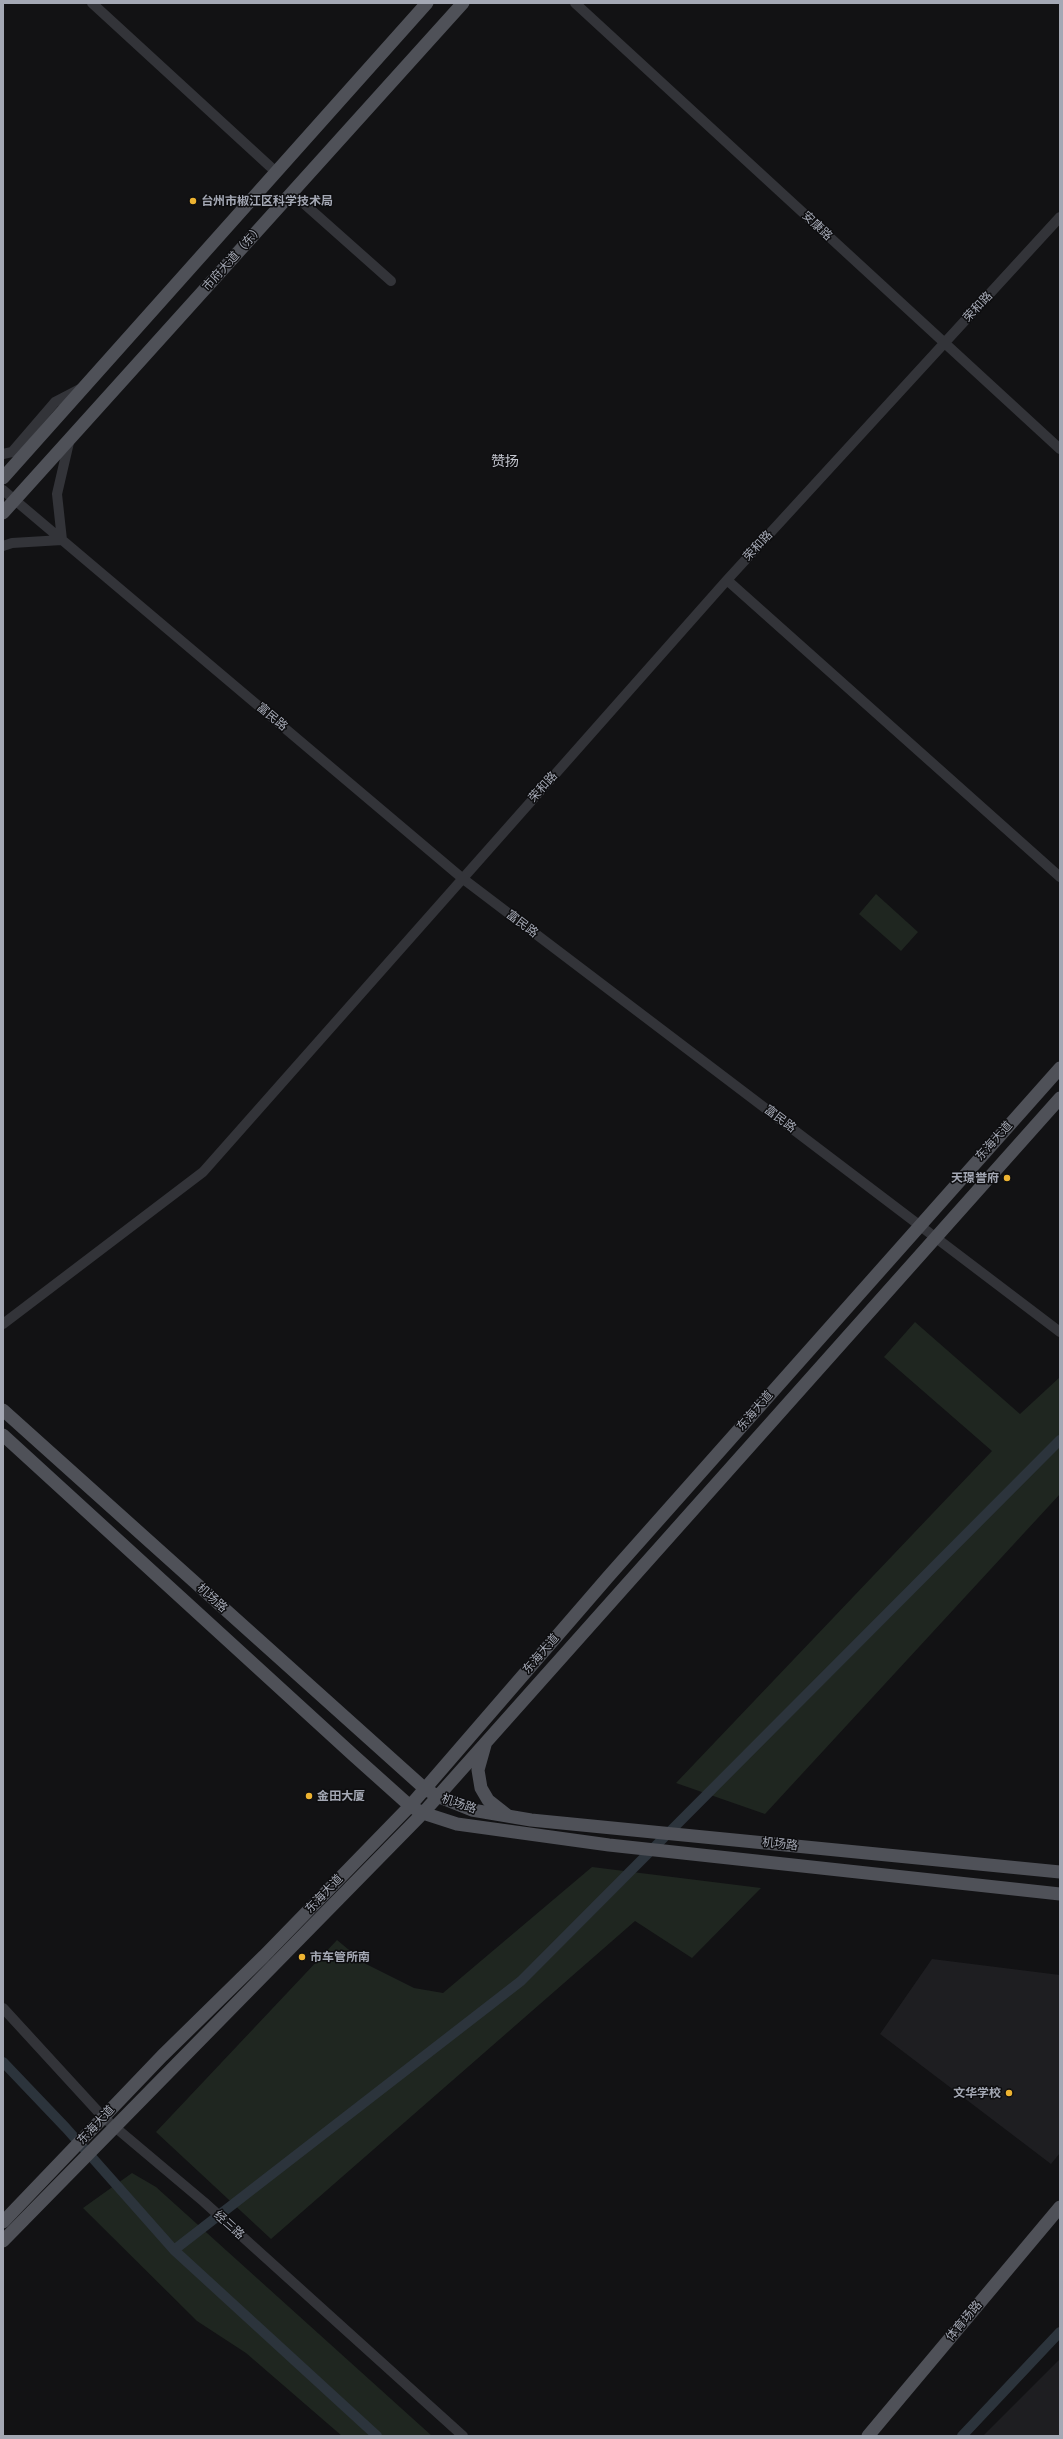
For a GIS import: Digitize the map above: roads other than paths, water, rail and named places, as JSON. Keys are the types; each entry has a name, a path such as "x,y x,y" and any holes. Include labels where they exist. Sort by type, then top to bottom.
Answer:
{"main road":[{"name":"市府大道（东）","path":"3,478 426,3"},
{"name":"市府大道（东）","path":"3,513 463,3"},
{"name":"东海大道","path":"3,2222 98,2122 264,1956 410,1806 424,1788 919,1225 1060,1068"},
{"name":"东海大道","path":"3,2241 423,1813 935,1236 1060,1098"},
{"name":"机场路","path":"3,1410 424,1788 437,1796 472,1810 510,1817 1060,1872"},
{"name":"机场路","path":"3,1435 410,1806 423,1813 457,1824 609,1845 1060,1894"},
{"path":"488,1739 478,1770 481,1788 488,1800 510,1817"},
{"name":"体育场路","path":"868,2436 1060,2207"}],"street":[{"path":"92,3 276,172"},
{"name":"安康路","path":"575,3 1060,449"},
{"path":"292,193 391,281"},
{"name":"荣和路","path":"3,1324 204,1172 462,878 727,580 1060,217"},
{"path":"3,454 12,452 55,402 85,386"},
{"path":"3,546 12,543 62,540 57,494 70,438"},
{"name":"富民路","path":"3,490 462,878 1060,1332"},
{"path":"727,580 1060,877"},
{"name":"经三路","path":"3,2008 98,2122 204,2202 463,2436"}],"waterway":[{"path":"174,2250 521,1981 1060,1440"},
{"path":"3,2062 66,2128 174,2250 377,2436"},
{"path":"962,2436 1060,2332"}],"place":[{"name":"台州市椒江区科学技术局","path":"193,201"},
{"name":"天璟誉府","path":"1007,1178"},
{"name":"金田大厦","path":"309,1796"},
{"name":"市车管所南","path":"302,1957"},
{"name":"文华学校","path":"1009,2093"}],"district":[{"name":"赞扬","path":"505,462"}]}
